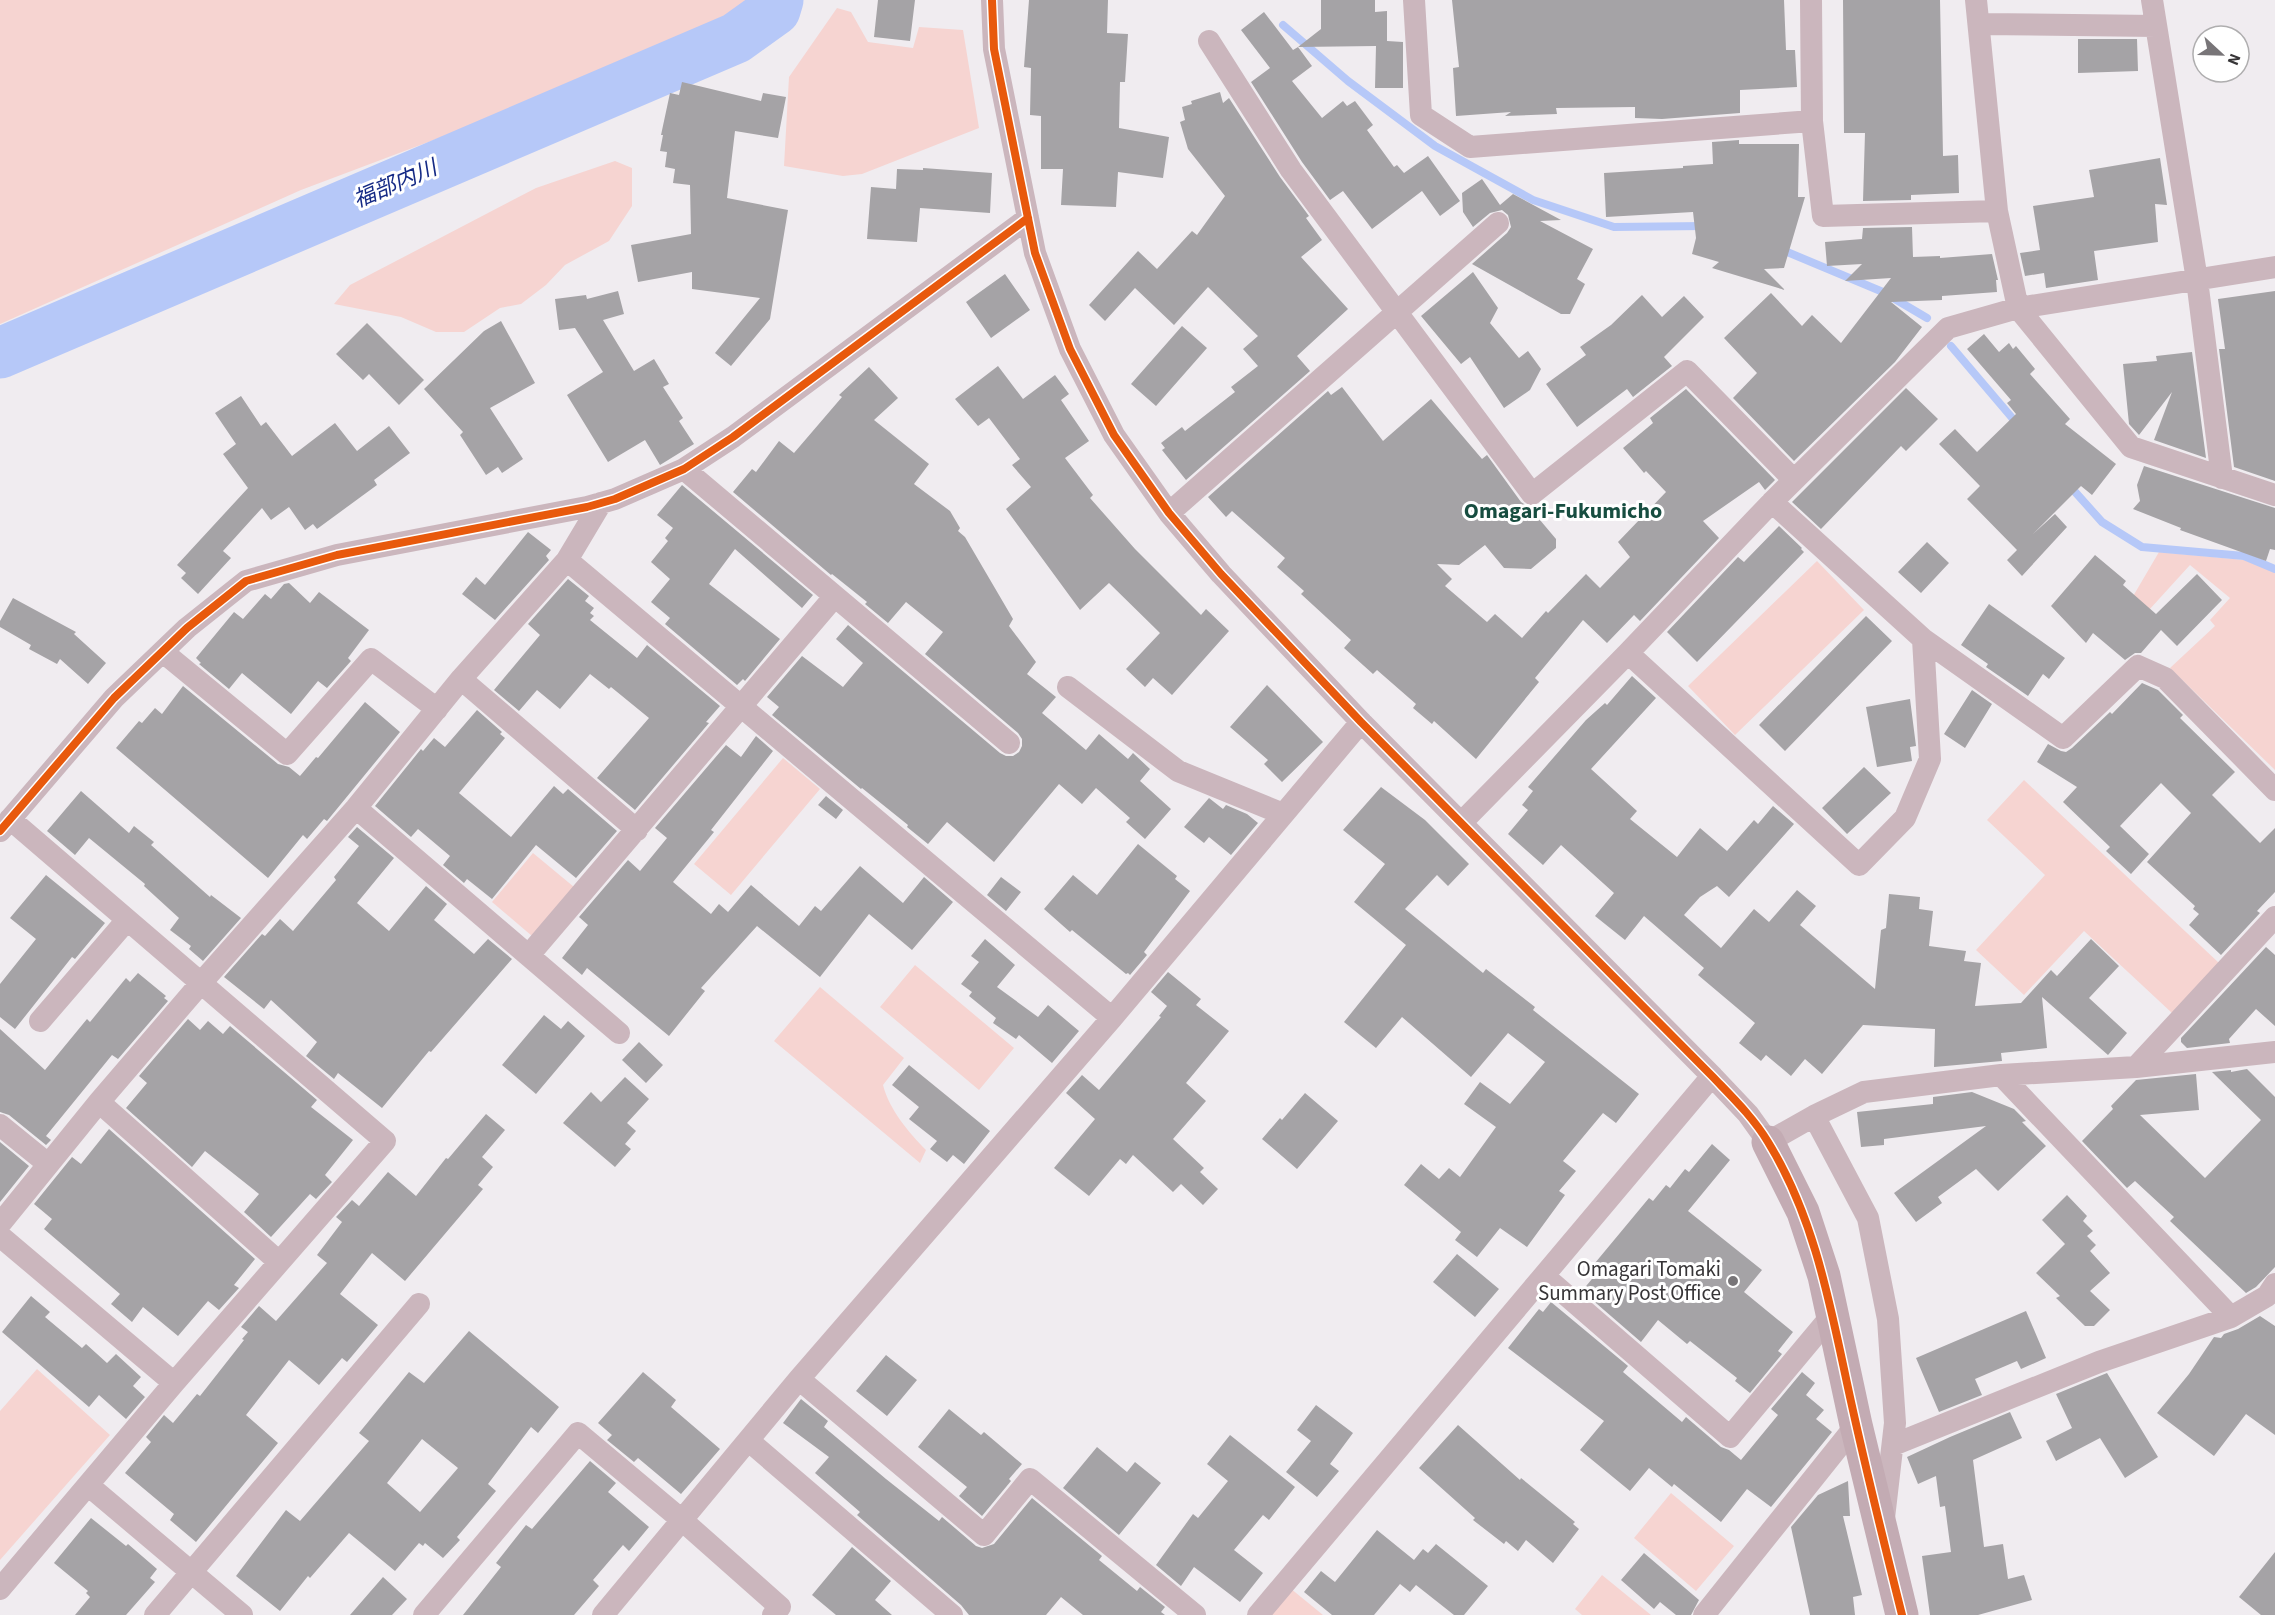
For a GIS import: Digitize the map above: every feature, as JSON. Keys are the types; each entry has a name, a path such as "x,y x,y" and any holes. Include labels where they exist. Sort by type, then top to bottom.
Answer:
{"street":[{"path":"992,0 994,49 1035,254 1070,349 1114,435 1169,513 1221,574 1361,722 1712,1076 1748,1114 1768,1142 1803,1212 1824,1276 1856,1425 1902,1615"},
{"path":"1414,0 1420,115 1470,147 1812,121"},
{"path":"1811,0 1812,121 1823,216 1997,212"},
{"path":"1976,0 1997,212 2018,309 2131,447 2275,495"},
{"path":"2152,0 2197,280 2222,478"},
{"path":"1979,24 2156,26"},
{"path":"1209,41 1291,170 1532,494 1687,371 1794,480"},
{"path":"0,1589 174,1383 385,1142 127,920 5,825 114,698 187,628 246,581 337,555 554,514 615,499 684,469 733,437 1028,218"},
{"path":"1169,513 1498,223"},
{"path":"1462,822 1772,502 1948,328 2018,309 2275,267"},
{"path":"684,469 1009,743"},
{"path":"0,1224 99,1102 356,808 461,679 567,560 601,502"},
{"path":"1772,502 1923,639 2063,738 2138,666 2165,678 2275,790"},
{"path":"567,560 1112,1018"},
{"path":"529,955 835,596"},
{"path":"1628,653 1859,865 1905,818 1930,759 1923,639"},
{"path":"163,652 287,754 370,659 436,709"},
{"path":"461,679 637,830"},
{"path":"1068,687 1178,771 1283,814"},
{"path":"603,1615 799,1379 1112,1018 1361,722"},
{"path":"356,808 619,1033"},
{"path":"2136,1067 2275,917"},
{"path":"40,1022 127,920"},
{"path":"1768,1142 1814,1116 1864,1092 2001,1076 2136,1067 2275,1052"},
{"path":"1258,1615 1712,1076"},
{"path":"2001,1076 2231,1317"},
{"path":"99,1102 279,1262"},
{"path":"1814,1116 1868,1218 1888,1319 1895,1423 1882,1534"},
{"path":"0,1125 48,1164"},
{"path":"0,1236 174,1383"},
{"path":"1544,1276 1730,1437 1832,1315"},
{"path":"1893,1446 2099,1362 2231,1317 2267,1296 2275,1284"},
{"path":"154,1615 419,1304"},
{"path":"799,1379 984,1535 1030,1479 1194,1615"},
{"path":"1704,1615 1856,1425"},
{"path":"424,1615 578,1433 683,1521 781,1612"},
{"path":"749,1441 952,1615"},
{"path":"88,1485 242,1615"}],"shaded area":[{"path":"0,0 753,0 733,27 301,190 0,324"},
{"path":"837,8 851,12 868,42 913,48 919,27 963,30 979,128 862,174 843,176 784,166 789,77"},
{"path":"615,161 632,168 632,206 609,241 565,265 546,285 521,304 500,308 464,332 436,332 401,317 334,304 350,285 536,188"},
{"path":"2159,552 2244,560 2275,572 2275,770 2170,668 2215,626 2210,620 2230,598 2190,565 2149,610 2132,598"},
{"path":"1817,561 1864,610 1735,735 1688,686"},
{"path":"783,758 820,789 731,895 694,864"},
{"path":"2024,780 2219,963 2172,1013 2084,931 2024,995 1976,950 2045,875 1987,820"},
{"path":"533,853 574,887 532,936 492,902"},
{"path":"915,965 1014,1048 979,1090 880,1007"},
{"path":"820,987 904,1058 883,1085 900,1120 926,1150 920,1163 774,1041"},
{"path":"37,1369 110,1435 0,1560 0,1411"},
{"path":"1671,1493 1734,1546 1696,1591 1634,1538"},
{"path":"1602,1575 1651,1615 1582,1615 1575,1609"},
{"path":"1290,1588 1323,1615 1268,1615"}],"building":[{"path":"878,0 915,0 910,41 874,37"},
{"path":"1029,0 1108,0 1107,33 1128,34 1125,82 1120,82 1119,128 1169,137 1163,178 1118,172 1116,207 1061,205 1063,169 1041,169 1041,116 1030,115 1031,68 1024,67"},
{"path":"1321,0 1375,0 1375,12 1387,11 1387,41 1403,42 1403,88 1375,88 1376,46 1298,47 1321,29"},
{"path":"1452,0 1784,0 1786,50 1795,50 1797,87 1740,90 1740,113 1662,119 1635,118 1635,107 1556,108 1557,114 1505,116 1511,112 1456,116 1453,68 1459,67"},
{"path":"1843,0 1940,0 1943,156 1958,155 1959,193 1911,195 1911,200 1863,201 1865,133 1844,133"},
{"path":"1264,12 1293,50 1298,47 1312,66 1292,81 1322,118 1343,101 1347,106 1355,101 1373,125 1367,130 1394,167 1397,165 1404,173 1428,156 1460,201 1440,216 1422,191 1372,229 1343,191 1330,200 1302,162 1251,82 1270,68 1241,30"},
{"path":"2078,39 2137,39 2138,71 2078,73"},
{"path":"682,82 761,101 763,93 786,97 778,138 735,131 727,198 788,210 770,319 731,366 715,353 760,298 692,289 692,272 638,282 631,245 691,234 690,185 673,183 675,169 665,167 667,152 660,151 670,93 679,95"},
{"path":"1220,92 1223,103 1229,98 1280,177 1309,216 1306,218 1322,240 1301,257 1348,309 1297,356 1310,371 1186,480 1162,450 1165,448 1161,443 1182,427 1185,431 1235,392 1231,387 1258,366 1243,349 1258,336 1208,287 1174,325 1135,288 1105,321 1089,305 1138,251 1157,269 1192,231 1197,235 1225,196 1188,149 1180,122 1185,120 1182,107 1192,104 1191,101"},
{"path":"1739,140 1739,144 1799,144 1798,197 1805,197 1784,268 1764,269 1785,290 1712,268 1719,262 1692,254 1696,238 1693,212 1606,217 1604,173 1713,164 1712,142"},
{"path":"2160,158 2167,205 2155,204 2158,242 2094,251 2098,280 2046,288 2044,273 2025,276 2020,253 2040,250 2033,206 2094,197 2089,170"},
{"path":"923,168 992,173 990,213 920,208 917,242 867,239 871,187 896,189 897,169 923,170"},
{"path":"1482,179 1500,205 1513,194 1561,220 1540,221 1593,249 1577,279 1585,284 1570,314 1561,314 1472,264 1511,227 1508,215 1502,210 1490,213 1473,227 1463,212 1462,193"},
{"path":"1912,227 1913,257 1940,256 1940,258 1992,254 1998,280 1996,280 1997,292 1942,296 1942,300 1891,302 1922,327 1895,362 1794,461 1733,398 1757,373 1724,338 1771,293 1802,326 1812,315 1841,343 1891,278 1845,281 1862,264 1827,266 1825,242 1862,239 1863,228"},
{"path":"1473,272 1498,308 1490,323 1519,358 1528,351 1541,369 1530,390 1504,408 1470,357 1461,364 1421,316"},
{"path":"1005,274 1030,310 991,338 966,302"},
{"path":"618,291 624,314 603,320 634,371 654,359 669,384 663,387 683,418 679,421 694,444 660,465 645,440 608,462 567,395 603,372 575,328 559,330 555,299 586,295 587,299"},
{"path":"2275,291 2275,481 2234,467 2219,349 2225,349 2218,299"},
{"path":"1642,295 1662,317 1684,296 1704,317 1664,357 1672,366 1633,397 1627,389 1577,427 1546,384 1586,355 1580,347 1611,325"},
{"path":"501,321 535,383 490,408 523,459 502,473 498,467 486,475 460,435 463,432 424,389 484,331"},
{"path":"367,323 424,380 399,405 369,374 363,380 336,354"},
{"path":"1182,326 1207,348 1156,406 1131,384"},
{"path":"1984,334 1999,352 2009,343 2013,349 2016,346 2035,369 2030,374 2070,419 2065,424 2116,464 2092,495 2081,486 2033,534 2055,514 2067,527 2022,576 2007,560 2017,550 1967,499 1980,486 1939,444 1955,429 1977,452 2016,414 2007,403 2011,400 1967,349"},
{"path":"2192,352 2206,458 2154,440 2172,392 2139,435 2129,424 2123,364 2157,361 2156,356"},
{"path":"998,366 1023,399 1055,375 1069,394 1061,400 1089,441 1065,458 1093,495 1090,498 1135,549 1201,615 1206,609 1229,631 1172,695 1153,678 1145,687 1126,669 1160,633 1109,583 1080,610 1006,509 1031,487 1012,465 1020,459 989,418 978,426 955,399"},
{"path":"869,367 898,398 874,420 929,464 914,484 950,511 960,528 958,531 965,537 1013,619 1009,626 1036,662 1027,674 1056,697 1042,713 1086,750 1099,734 1128,759 1133,753 1150,769 1140,781 1171,809 1145,839 1126,822 1130,818 1096,788 1082,804 1059,784 994,862 947,822 928,844 907,827 908,825 772,715 779,707 767,697 802,656 843,687 863,663 836,639 848,625 1000,753 1013,756 1022,746 1022,739 1018,733 925,654 943,632 906,602 888,623 865,604 867,602 831,575 733,492 752,469 756,472 779,441 794,453 842,397 839,395"},
{"path":"1342,387 1383,441 1431,399 1482,459 1487,455 1521,502 1529,507 1556,539 1556,548 1531,569 1504,568 1485,545 1459,565 1437,564 1452,579 1445,586 1487,622 1495,614 1522,638 1546,611 1548,613 1586,574 1600,588 1630,557 1618,542 1666,492 1646,471 1644,473 1623,448 1653,423 1650,418 1686,389 1775,480 1765,490 1759,482 1703,521 1719,538 1640,621 1634,615 1607,643 1583,620 1535,678 1539,682 1476,759 1434,721 1432,724 1413,708 1416,704 1377,670 1373,674 1344,648 1351,640 1301,594 1304,591 1277,567 1285,558 1232,511 1226,517 1208,497 1328,391 1331,395"},
{"path":"1906,388 1938,419 1906,451 1901,446 1821,529 1792,502"},
{"path":"241,396 261,426 266,422 292,456 335,423 357,451 389,426 410,453 374,480 377,485 317,529 313,524 305,530 289,507 271,520 262,508 223,551 231,558 198,594 181,578 186,573 177,565 248,488 223,454 236,444 215,413"},
{"path":"2144,466 2275,508 2275,550 2270,549 2266,561 2180,530 2181,528 2133,509 2140,501 2137,485"},
{"path":"682,485 813,595 802,608 735,549 709,584 780,639 745,681 743,679 737,685 665,624 670,618 651,602 670,579 651,562 668,541 665,538 673,528 657,515"},
{"path":"1779,526 1804,552 1697,662 1667,632 1738,557 1744,562"},
{"path":"528,532 551,550 546,556 549,560 495,620 462,594 476,577 485,585"},
{"path":"1927,542 1949,563 1921,593 1898,572"},
{"path":"2095,555 2126,581 2123,585 2156,614 2197,574 2222,600 2177,646 2161,630 2141,653 2135,653 2125,660 2093,633 2086,643 2051,606"},
{"path":"568,579 589,596 585,601 594,608 590,613 594,616 590,620 637,658 647,645 720,706 706,722 709,723 635,810 597,778 649,718 611,687 609,689 590,674 560,709 537,690 519,711 494,690 540,635 528,624"},
{"path":"289,583 310,603 319,592 369,630 348,658 351,661 327,688 318,681 291,714 242,673 229,689 199,664 201,663 196,658 234,612 243,619 265,594 271,599 284,584"},
{"path":"13,598 76,632 74,634 106,663 88,684 60,659 57,664 29,649 31,645 0,627 0,621"},
{"path":"1989,604 2065,658 2049,679 2043,674 2028,696 1986,667 1988,664 1961,645"},
{"path":"1866,616 1892,641 1785,751 1759,725"},
{"path":"1632,676 1656,698 1591,769 1637,811 1630,819 1677,857 1700,828 1727,851 1754,820 1758,824 1773,806 1794,824 1729,897 1717,886 1700,897 1684,915 1721,948 1754,909 1769,922 1797,890 1816,906 1800,925 1875,989 1881,930 1886,928 1889,894 1920,897 1919,909 1933,911 1929,946 1966,951 1964,961 1981,963 1975,1006 2021,1003 2051,970 2057,976 2091,939 2119,966 2089,998 2127,1033 2108,1055 2042,997 2047,1048 2001,1053 2002,1061 1934,1067 1935,1029 1863,1025 1822,1074 1805,1059 1791,1076 1766,1055 1761,1061 1739,1043 1755,1023 1698,975 1704,968 1644,916 1625,940 1595,916 1614,893 1561,845 1543,865 1508,834 1528,810 1522,805 1533,791 1528,787 1586,720 1605,703 1607,705"},
{"path":"2142,683 2158,690 2183,715 2180,718 2235,772 2212,795 2260,843 2275,828 2275,892 2257,911 2260,913 2221,955 2189,925 2199,914 2193,909 2195,906 2147,862 2191,813 2161,783 2120,826 2149,854 2131,874 2106,851 2110,847 2063,802 2077,787 2037,762 2048,744 2066,752 2072,748 2110,712 2112,714"},
{"path":"1267,685 1323,742 1282,782 1264,764 1268,760 1230,727"},
{"path":"183,686 278,764 289,767 300,776 365,702 400,732 327,821 324,819 307,839 303,835 268,878 116,748 139,721 142,723 155,708 162,714"},
{"path":"1972,690 1992,704 1965,748 1944,734"},
{"path":"1910,699 1916,746 1910,747 1912,761 1877,767 1866,707"},
{"path":"477,710 502,732 500,734 505,738 459,793 511,837 554,786 563,794 568,789 617,831 576,878 536,845 492,899 467,879 464,883 443,865 450,856 418,829 411,837 375,806 421,749 423,751 434,738 445,747"},
{"path":"756,736 773,751 711,830 714,832 673,882 711,914 719,904 728,912 751,885 799,926 815,906 821,911 860,866 903,903 924,877 953,902 912,950 869,914 820,977 757,926 701,988 705,991 669,1036 587,968 582,975 562,958 588,925 579,917 628,860 640,871 667,838 655,828 726,745 741,757"},
{"path":"1864,767 1891,793 1847,834 1822,808"},
{"path":"1381,787 1425,820 1469,864 1448,886 1437,875 1405,909 1483,973 1486,969 1535,1007 1533,1010 1639,1094 1616,1123 1603,1113 1563,1161 1576,1171 1559,1191 1565,1195 1527,1247 1500,1228 1477,1257 1455,1240 1461,1232 1404,1185 1421,1164 1439,1179 1449,1168 1460,1177 1496,1127 1464,1104 1480,1082 1510,1104 1545,1062 1508,1033 1471,1077 1402,1017 1376,1048 1344,1022 1406,945 1354,902 1385,864 1343,830"},
{"path":"81,791 129,833 134,826 154,842 151,845 210,897 211,895 241,918 203,961 189,949 191,946 170,930 179,918 144,886 145,884 89,838 75,855 47,831"},
{"path":"826,796 843,810 836,819 818,805"},
{"path":"1209,798 1223,809 1226,805 1247,814 1258,823 1231,855 1209,837 1204,843 1184,827"},
{"path":"357,827 394,858 357,903 389,931 426,886 447,904 434,920 474,954 488,939 512,959 431,1052 429,1051 382,1108 338,1073 334,1079 306,1056 317,1042 271,1000 264,1009 224,977 262,934 265,936 280,919 293,931 336,880 334,877 359,846 348,837"},
{"path":"1138,844 1177,876 1175,879 1190,891 1144,952 1147,955 1130,975 1072,930 1070,932 1044,909 1073,875 1097,895"},
{"path":"46,875 105,923 75,959 72,957 15,1029 0,1017 0,984 36,939 10,918"},
{"path":"1001,877 1021,892 1006,911 987,895"},
{"path":"985,939 1015,965 997,987 1038,1017 1048,1005 1079,1031 1052,1063 1019,1035 1016,1039 993,1023 996,1018 969,996 972,992 961,984 979,962 971,956"},
{"path":"2266,947 2275,955 2275,1026 2256,1009 2229,1039 2230,1043 2187,1048 2181,1042 2181,1038"},
{"path":"1168,972 1201,999 1196,1005 1229,1031 1186,1083 1206,1101 1173,1139 1204,1168 1200,1172 1218,1189 1203,1205 1181,1184 1173,1192 1133,1155 1126,1164 1120,1159 1089,1196 1054,1168 1095,1119 1066,1093 1082,1075 1099,1090 1161,1017 1159,1016 1167,1006 1151,992"},
{"path":"138,973 166,996 164,998 168,1001 118,1059 112,1055 46,1136 51,1140 46,1145 9,1115 0,1112 0,1029 45,1070 87,1019 90,1022 126,978 130,982"},
{"path":"544,1015 561,1029 568,1021 585,1036 536,1094 502,1065"},
{"path":"188,1019 200,1030 208,1021 223,1034 230,1026 317,1100 311,1107 353,1140 325,1175 332,1182 316,1199 310,1194 271,1237 244,1212 259,1194 205,1151 192,1167 126,1108 147,1083 139,1076"},
{"path":"639,1042 663,1065 646,1083 622,1060"},
{"path":"909,1065 990,1131 964,1164 953,1155 947,1162 930,1149 937,1141 909,1119 919,1107 892,1085"},
{"path":"2247,1069 2275,1097 2275,1267 2256,1287 2246,1293 2170,1221 2174,1217 2135,1181 2127,1188 2082,1141 2113,1109 2111,1106 2136,1080 2196,1074 2199,1110 2140,1115 2205,1178 2261,1120 2212,1072"},
{"path":"625,1077 649,1099 627,1123 636,1131 625,1144 631,1149 615,1167 563,1123 591,1092 601,1102"},
{"path":"1972,1092 2014,1109 2026,1121 2022,1122 2046,1146 1998,1191 1976,1169 1938,1197 1942,1203 1916,1222 1894,1193 1986,1126 1884,1139 1884,1145 1861,1147 1857,1112 1933,1104 1933,1097"},
{"path":"1305,1093 1338,1121 1297,1169 1262,1139"},
{"path":"486,1114 505,1130 482,1157 493,1167 478,1185 483,1189 405,1281 372,1253 340,1294 378,1325 347,1362 342,1358 319,1385 289,1360 246,1415 278,1443 196,1542 170,1520 174,1514 125,1473 151,1442 146,1437 164,1415 173,1423 197,1394 200,1396 244,1340 242,1339 248,1332 241,1327 259,1306 276,1321 327,1263 317,1255 342,1222 336,1217 352,1200 359,1206 388,1172 416,1196 446,1158 448,1159"},
{"path":"109,1129 255,1259 234,1285 239,1288 219,1310 208,1301 178,1336 143,1307 132,1322 111,1304 120,1294 44,1229 52,1219 34,1204 72,1157 81,1164"},
{"path":"0,1142 29,1166 0,1202"},
{"path":"1712,1144 1730,1160 1688,1211 1762,1270 1744,1292 1793,1332 1778,1351 1782,1354 1750,1393 1735,1381 1737,1378 1690,1341 1687,1344 1658,1320 1641,1342 1582,1291 1601,1268 1595,1263 1649,1198 1653,1201 1666,1185 1670,1188 1685,1169 1689,1172"},
{"path":"2067,1195 2087,1216 2083,1221 2093,1231 2087,1236 2096,1245 2090,1251 2110,1273 2090,1291 2110,1310 2094,1326 2085,1326 2056,1298 2060,1296 2036,1273 2065,1244 2042,1220"},
{"path":"1457,1254 1499,1289 1475,1317 1433,1282"},
{"path":"31,1296 50,1312 45,1317 82,1348 86,1344 107,1363 116,1354 141,1377 133,1386 145,1397 126,1419 99,1395 89,1407 2,1332"},
{"path":"1551,1302 1628,1366 1623,1372 1682,1422 1686,1417 1721,1447 1729,1450 1741,1460 1778,1415 1771,1409 1802,1372 1815,1383 1806,1395 1824,1410 1816,1419 1832,1432 1771,1507 1747,1489 1721,1522 1674,1484 1672,1487 1649,1468 1630,1491 1580,1450 1604,1421 1508,1348 1539,1309 1543,1312"},
{"path":"2026,1311 2046,1358 2021,1369 2017,1361 1975,1379 1982,1395 1939,1412 1916,1358"},
{"path":"2260,1316 2275,1326 2275,1435 2246,1414 2214,1456 2157,1413 2189,1374 2214,1337 2221,1338 2224,1334"},
{"path":"469,1331 559,1407 538,1433 531,1427 488,1484 496,1491 457,1537 460,1540 443,1558 425,1543 423,1546 419,1543 395,1571 349,1533 310,1578 308,1576 280,1611 236,1576 286,1510 300,1521 369,1441 359,1433 409,1372 424,1383","holes":["422,1439 458,1468 420,1512 387,1483"]},
{"path":"886,1355 917,1380 887,1416 856,1391"},
{"path":"643,1372 676,1400 671,1407 720,1449 681,1494 638,1458 634,1462 607,1440 612,1435 598,1423"},
{"path":"2107,1373 2158,1457 2125,1478 2100,1438 2056,1461 2046,1441 2072,1428 2056,1394"},
{"path":"801,1399 828,1421 824,1427 939,1521 942,1517 976,1546 982,1548 994,1544 1032,1498 1102,1556 1099,1560 1137,1591 1140,1587 1165,1607 1161,1612 1165,1615 1083,1615 1061,1597 1046,1615 969,1615 961,1605 857,1515 860,1512 815,1473 829,1457 783,1423"},
{"path":"1316,1405 1353,1433 1330,1464 1339,1471 1317,1497 1286,1472 1311,1441 1297,1430"},
{"path":"949,1409 981,1435 984,1432 1022,1464 982,1516 959,1496 967,1487 918,1447"},
{"path":"2010,1412 2022,1438 1973,1460 1984,1547 2003,1544 2008,1579 2024,1575 2032,1600 1978,1615 1930,1615 1922,1556 1951,1552 1945,1506 1940,1507 1936,1476 1918,1484 1907,1457"},
{"path":"1458,1425 1520,1480 1521,1478 1575,1522 1573,1524 1579,1529 1553,1563 1526,1540 1518,1551 1506,1541 1504,1544 1473,1520 1475,1518 1419,1468"},
{"path":"1230,1435 1295,1487 1269,1520 1263,1515 1234,1550 1263,1573 1240,1602 1194,1567 1181,1586 1156,1565 1193,1514 1198,1518 1228,1481 1207,1464"},
{"path":"1097,1447 1127,1472 1135,1462 1161,1483 1119,1535 1063,1488"},
{"path":"590,1461 616,1483 608,1492 649,1527 629,1551 623,1545 593,1580 599,1586 574,1615 463,1615 501,1567 496,1563 526,1525 532,1529"},
{"path":"1848,1481 1850,1516 1843,1516 1862,1595 1853,1597 1855,1615 1810,1615 1791,1527 1818,1495"},
{"path":"91,1518 126,1546 128,1544 157,1569 150,1578 155,1582 126,1615 75,1615 90,1597 86,1593 88,1591 54,1563"},
{"path":"1377,1530 1414,1560 1423,1549 1428,1553 1436,1544 1488,1586 1464,1615 1454,1615 1416,1585 1410,1592 1400,1584 1374,1615 1332,1615 1304,1592 1321,1571 1335,1582"},
{"path":"852,1547 891,1581 875,1600 892,1615 836,1615 812,1595"},
{"path":"2275,1552 2275,1615 2261,1615 2239,1597"},
{"path":"1644,1553 1699,1600 1691,1615 1676,1615 1660,1602 1654,1609 1621,1580"},
{"path":"383,1577 407,1599 392,1615 350,1615"}],"waterway":[{"name":"福部内川","path":"0,353 736,38 775,10 778,0"},
{"path":"1283,25 1348,81 1435,146 1533,200 1614,227 1705,226"},
{"path":"1780,249 1883,292 1927,318"},
{"path":"1951,346 2019,426"},
{"path":"2068,484 2102,522 2142,547 2244,556 2275,569"}],"cycle path":[{"path":"992,0 994,49 1035,253 1070,349 1114,435 1169,513 1221,574 1361,722 1727,1092 1762,1133 1785,1172 1820,1266 1902,1615"},
{"path":"0,831 114,698 187,628 246,581 337,555 587,507 615,499 684,469 733,437 1028,218"}],"place":[{"name":"Omagari Tomaki Summary Post Office","path":"1733,1281"}],"district":[{"name":"Omagari-Fukumicho","path":"1563,511"}]}
